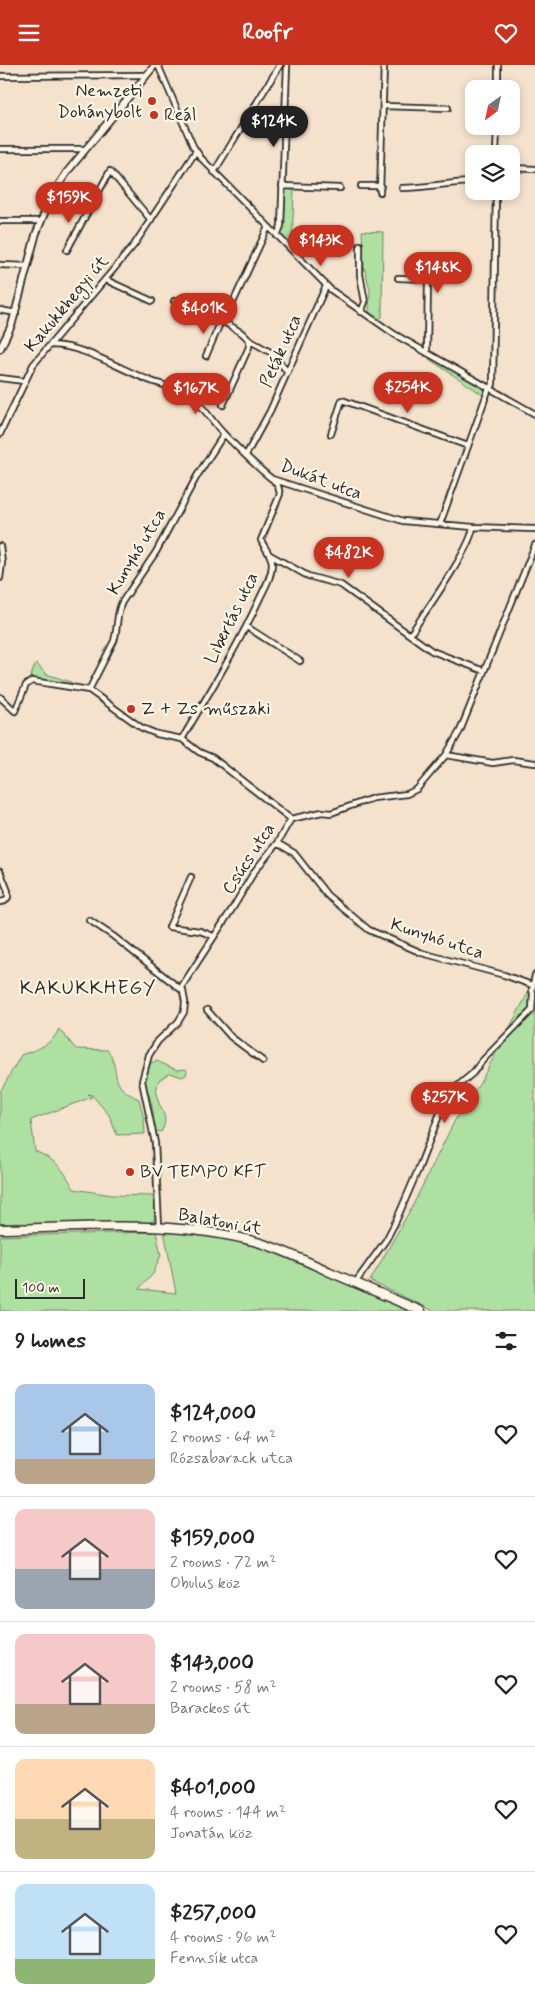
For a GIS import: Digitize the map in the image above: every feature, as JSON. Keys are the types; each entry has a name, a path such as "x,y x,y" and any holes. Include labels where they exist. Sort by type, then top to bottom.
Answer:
{"main road":[{"name":"Balatoni út","path":"0,1229 160,1227 193,1229 257,1242 292,1254 421,1311"}],"street":[{"path":"0,349 10,331 16,313 40,221 56,188 85,149 156,65 196,151 214,172 326,286 361,312 427,353 535,414"},
{"path":"214,172 280,65"},
{"path":"277,235 281,226 287,65"},
{"path":"361,186 380,189 384,65"},
{"path":"498,65 498,80"},
{"path":"0,76 146,75"},
{"path":"383,106 448,108"},
{"path":"0,149 85,149"},
{"name":"Kakukkhegyi út","path":"0,434 33,365 134,245 196,151"},
{"path":"520,168 535,169"},
{"path":"67,250 110,171 151,220"},
{"path":"402,188 424,188 452,182 465,182"},
{"path":"282,186 340,187"},
{"path":"440,525 490,389 493,375 496,200"},
{"path":"0,221 40,221"},
{"path":"206,356 268,227"},
{"path":"360,245 360,275 365,302 361,312"},
{"path":"0,265 28,265"},
{"path":"106,279 152,301"},
{"path":"398,279 428,279 427,353"},
{"name":"Peták utca","path":"246,455 270,411 286,371 326,286"},
{"path":"174,301 223,321 242,333 249,340 270,352 286,371"},
{"path":"0,310 16,313"},
{"path":"223,405 249,347 249,340"},
{"name":"Dukát utca","path":"51,345 63,345 154,382 176,387 194,399 257,468 272,479 390,518 440,525 535,529"},
{"path":"0,378 24,381"},
{"path":"331,434 342,400 468,446"},
{"name":"Kunyhó utca","path":"88,690 116,634 119,609 122,602 156,552 197,476 224,434"},
{"name":"Libertás utca","path":"182,739 247,627 270,576 272,563 270,555 264,548 261,540 280,494 278,486 272,479"},
{"path":"410,635 465,549 473,527"},
{"name":"Csúcs utca","path":"160,1227 155,1143 142,1081 149,1055 158,1041 178,1022 184,1012 185,1002 182,986 234,906 254,871 277,843 291,819 322,812 331,813 373,798 406,794 417,789 446,755 460,731 535,545"},
{"path":"0,546 2,563 0,578"},
{"path":"270,555 308,576 341,585 432,651 484,671"},
{"path":"247,627 300,661"},
{"path":"0,697 15,711 26,685 32,681 88,690 142,728 157,734 182,739 199,752 213,758 291,819"},
{"path":"446,755 493,763 513,760 535,763"},
{"name":"Kunyhó utca","path":"277,843 294,853 327,895 369,930 422,953 504,975 532,985"},
{"path":"0,871 8,891 8,897 5,901 0,901"},
{"path":"191,877 169,927 214,935"},
{"path":"88,920 113,936 183,991"},
{"path":"355,1283 386,1240 396,1221 447,1095 473,1073 482,1061 532,1010 532,985 535,975"},
{"path":"208,1010 231,1037 263,1061"}],"green space":[{"path":"284,189 294,190 292,248 282,236"},
{"path":"362,231 383,232 382,317 378,319 369,312 370,290 364,267"},
{"path":"429,359 485,390 483,395"},
{"path":"36,663 46,674 71,682 72,685 29,680"},
{"path":"535,980 535,1311 434,1311 370,1281 413,1205 455,1120 480,1083"},
{"path":"59,1029 76,1049 108,1050 119,1084 129,1094 139,1099 144,1119 145,1134 117,1135 109,1115 92,1095 88,1094 92,1097 31,1120 35,1151 59,1166 74,1189 112,1195 153,1196 155,1218 151,1223 0,1224 0,1092 21,1055 48,1043"},
{"path":"157,1061 177,1070 186,1069 187,1071 186,1075 182,1077 170,1073 159,1080 157,1096 165,1119 161,1132 155,1131 152,1106 145,1078 147,1067"},
{"path":"164,1231 209,1234 266,1249 408,1311 0,1311 0,1236 156,1232 161,1255 153,1274 139,1289 176,1293"}],"place":[{"name":"Nemzeti Dohánybolt","path":"152,101"},
{"name":"Reál","path":"154,115"},
{"name":"Z + Zs műszaki","path":"131,709"},
{"name":"BV TEMPO KFT","path":"130,1172"}],"district":[{"name":"KAKUKKHEGY","path":"88,988"}]}
